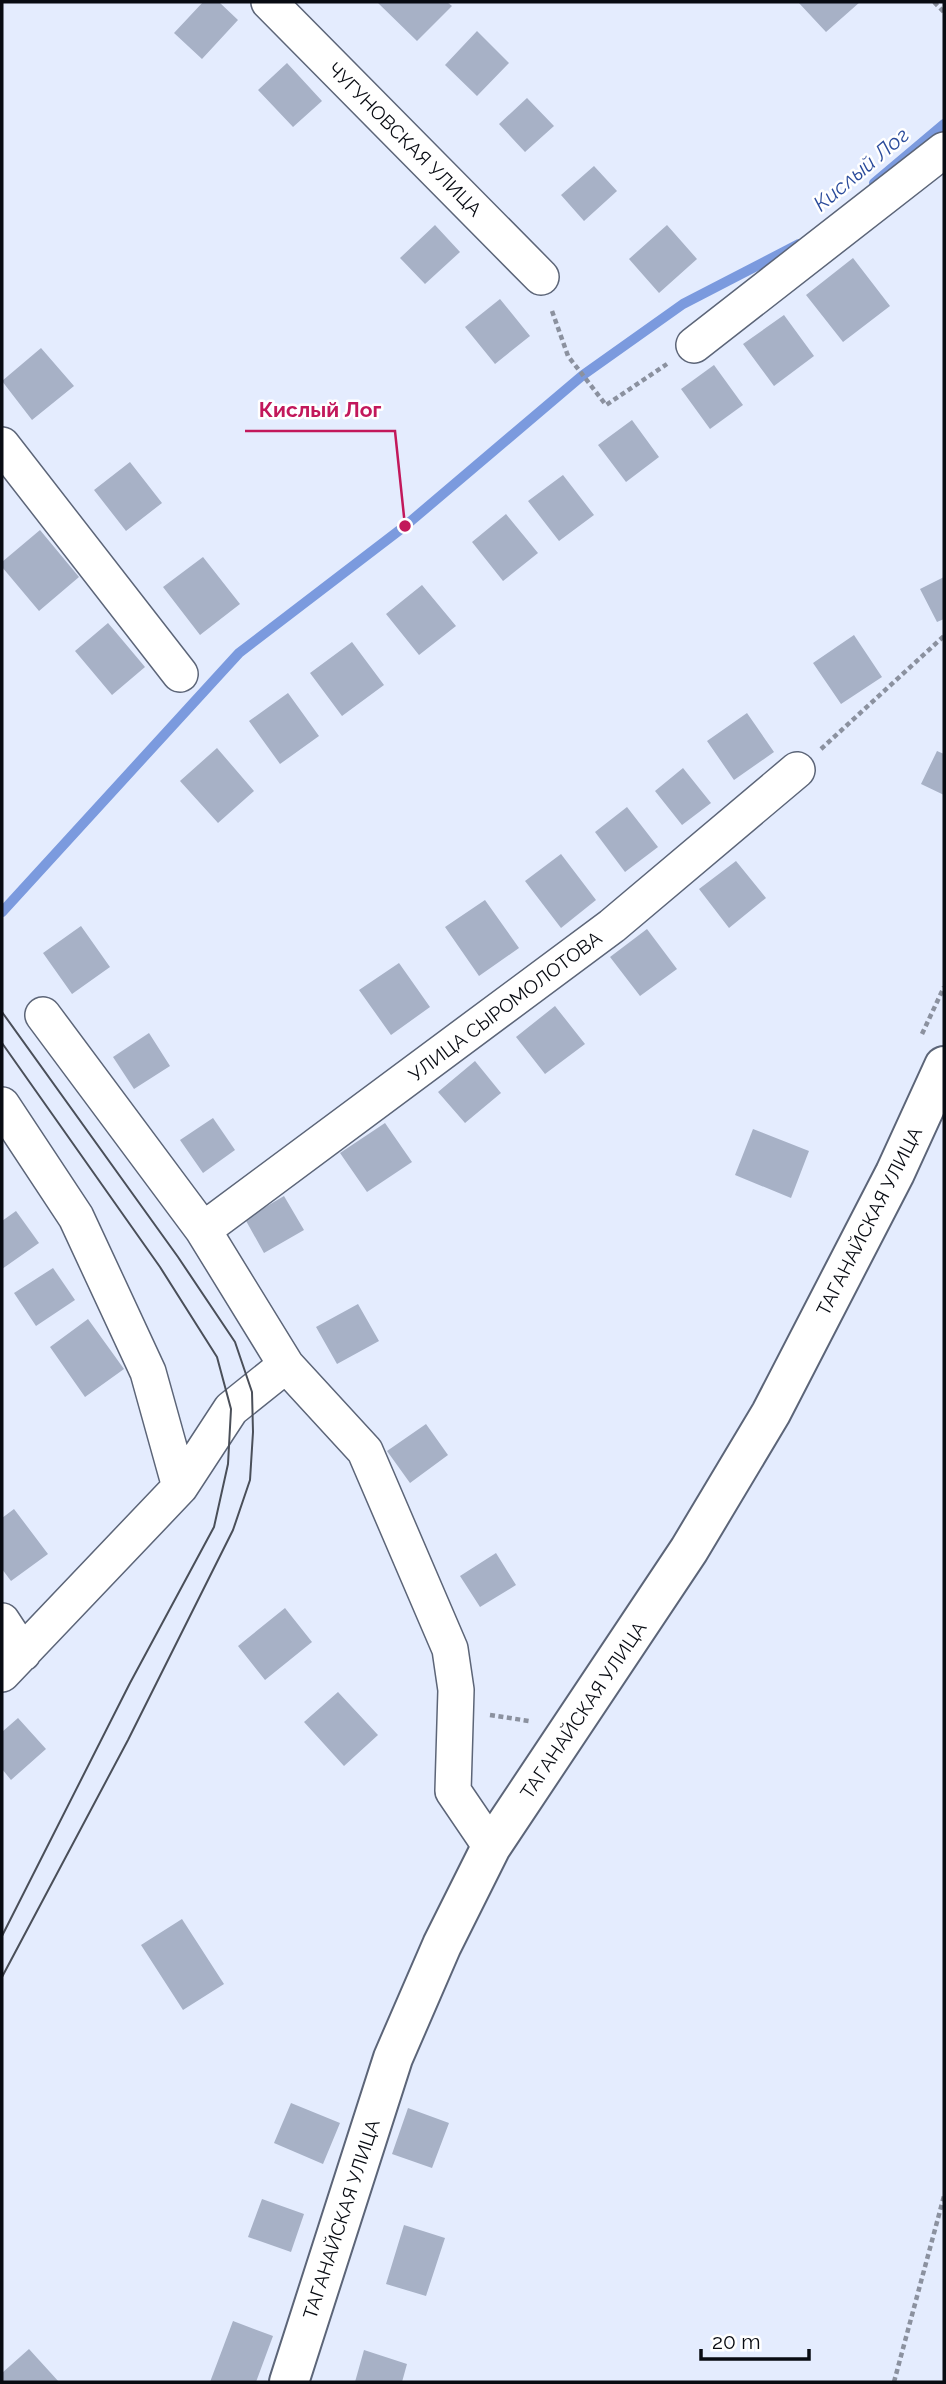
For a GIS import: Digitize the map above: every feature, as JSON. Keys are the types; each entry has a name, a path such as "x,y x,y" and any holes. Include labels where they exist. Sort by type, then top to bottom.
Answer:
{"main road":[{"name":"ТАГАНАЙСКАЯ УЛИЦА","path":"289,2382 393,2058 442,1945 491,1847 689,1550 771,1413 895,1173 930,1056"}],"street":[{"name":"ЧУГУНОВСКАЯ УЛИЦА","path":"269,2 541,277"},
{"path":"694,345 944,150"},
{"path":"2,445 180,674"},
{"name":"УЛИЦА СЫРОМОЛОТОВА","path":"203,1230 612,926 797,771"},
{"path":"43,1015 203,1230 286,1365 365,1451 450,1649 456,1690 453,1791 491,1847"},
{"path":"2,1105 76,1217 148,1372 180,1487"},
{"path":"12,1664 180,1487 231,1409 286,1365"},
{"path":"2,1621 12,1664"}],"path":[{"path":"934,2 944,12"},
{"path":"541,277 568,356 606,405 694,345"},
{"path":"797,771 944,636"},
{"path":"930,1056 944,987"},
{"path":"456,1690 471,1704 495,1718 531,1721 538,1713"},
{"path":"894,2382 944,2196"}],"building":[{"path":"203,2 219,2 238,20 202,59 174,33"},
{"path":"377,2 447,2 452,6 417,41"},
{"path":"798,2 860,2 826,32"},
{"path":"477,31 509,63 477,96 445,65"},
{"path":"287,63 322,101 293,127 258,90"},
{"path":"527,98 554,126 525,152 499,124"},
{"path":"594,166 617,191 584,221 561,195"},
{"path":"435,225 460,252 425,284 400,258"},
{"path":"667,225 697,259 659,293 629,259"},
{"path":"853,258 890,306 843,342 806,295"},
{"path":"500,299 530,336 495,364 465,327"},
{"path":"784,315 814,356 774,386 743,344"},
{"path":"41,348 74,386 32,420 2,381"},
{"path":"714,365 743,405 710,429 681,389"},
{"path":"632,420 659,457 626,482 598,445"},
{"path":"130,462 162,503 126,531 94,490"},
{"path":"563,475 594,515 559,541 528,501"},
{"path":"506,514 538,553 503,581 472,542"},
{"path":"40,530 79,577 39,611 2,567 2,562"},
{"path":"203,557 240,604 200,635 163,587"},
{"path":"944,577 944,619 937,622 920,589"},
{"path":"422,585 456,626 419,655 386,614"},
{"path":"108,623 145,667 112,695 75,651"},
{"path":"854,635 882,677 841,704 813,663"},
{"path":"352,642 384,685 342,716 310,673"},
{"path":"288,693 319,736 280,764 249,721"},
{"path":"747,713 774,752 734,780 707,741"},
{"path":"217,748 254,791 218,823 180,781"},
{"path":"937,751 944,754 944,795 921,784"},
{"path":"683,768 711,803 682,825 655,791"},
{"path":"627,807 658,847 625,872 595,832"},
{"path":"561,854 596,900 561,928 525,881"},
{"path":"736,861 766,898 729,928 699,889"},
{"path":"485,900 519,948 479,976 445,927"},
{"path":"81,926 110,967 72,994 43,953"},
{"path":"647,929 677,969 640,996 610,957"},
{"path":"399,963 430,1007 391,1035 359,990"},
{"path":"555,1006 585,1044 545,1074 516,1037"},
{"path":"149,1033 170,1066 134,1089 113,1057"},
{"path":"475,1061 501,1093 465,1123 438,1092"},
{"path":"213,1118 235,1150 203,1173 180,1140"},
{"path":"385,1123 412,1162 367,1192 340,1153"},
{"path":"753,1129 809,1151 791,1198 735,1175"},
{"path":"284,1196 304,1230 264,1253 245,1219"},
{"path":"16,1211 39,1243 2,1269 2,1221"},
{"path":"53,1268 75,1300 36,1326 14,1293"},
{"path":"358,1304 379,1341 337,1364 316,1327"},
{"path":"88,1319 124,1369 85,1397 50,1347"},
{"path":"426,1424 448,1455 410,1483 387,1451"},
{"path":"14,1509 48,1554 11,1581 2,1569 2,1518"},
{"path":"496,1553 516,1585 480,1607 460,1576"},
{"path":"285,1608 312,1642 265,1680 238,1646"},
{"path":"338,1692 378,1735 344,1766 304,1722"},
{"path":"18,1718 46,1749 11,1780 2,1769 2,1732"},
{"path":"182,1919 224,1984 183,2010 141,1945"},
{"path":"291,2103 340,2123 323,2164 274,2143"},
{"path":"408,2108 449,2123 432,2168 392,2154"},
{"path":"262,2199 304,2214 291,2252 248,2237"},
{"path":"404,2225 445,2238 426,2296 386,2284"},
{"path":"233,2321 273,2336 256,2382 210,2382"},
{"path":"29,2349 59,2382 2,2382 2,2373"},
{"path":"364,2350 407,2364 402,2382 355,2382"}],"waterway":[{"name":"Кислый Лог","path":"874,183 944,124"},
{"name":"Кислый Лог","path":"2,912 239,653 405,526 583,375 683,304 799,244"}],"tram line":[{"path":"2,1012 178,1257 235,1342 252,1392 253,1432 250,1480 233,1530 128,1740 2,1977"},
{"path":"2,1043 160,1267 217,1357 231,1409 228,1464 214,1527 130,1683 2,1936"}],"place":[{"name":"Кислый Лог","path":"405,526"}]}
